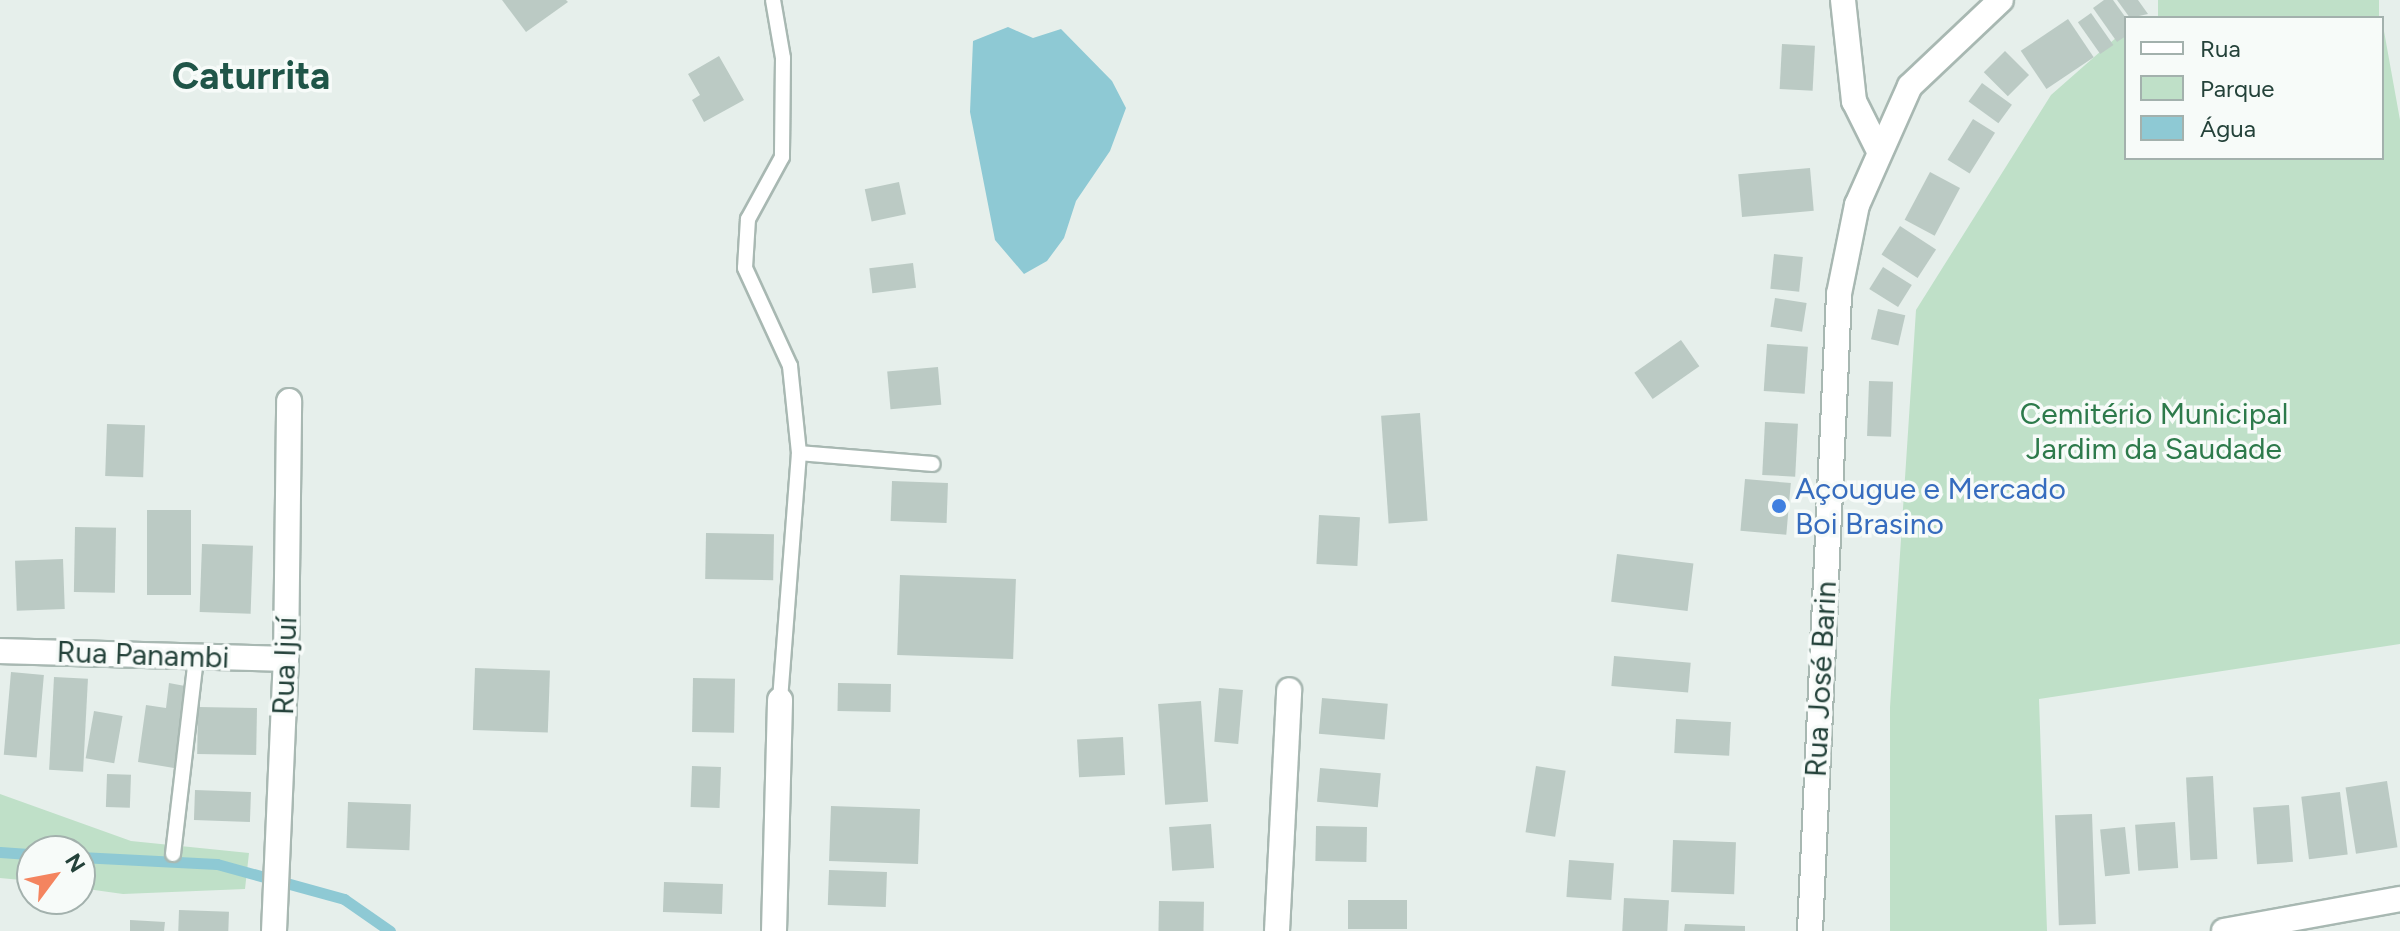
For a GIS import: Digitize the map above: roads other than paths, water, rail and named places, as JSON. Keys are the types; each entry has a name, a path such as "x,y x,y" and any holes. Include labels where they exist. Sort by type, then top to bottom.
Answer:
{"street":[{"path":"1843,0 1854,101 1878,149"},
{"name":"Rua José Barin","path":"1810,931 1839,294 1857,205 1878,149 1910,86 2001,0"},
{"name":"Rua Ijuí","path":"274,931 286,659 289,401"},
{"name":"Rua Panambi","path":"0,651 286,659"},
{"path":"1277,931 1289,690"},
{"path":"774,931 780,700"},
{"path":"2224,931 2351,920 2400,899"}],"lane":[{"path":"773,0 783,58 782,157 748,219 745,268 790,366 799,453 780,700"},
{"path":"799,453 933,464"},
{"path":"173,854 196,657"}],"water":[{"path":"1008,27 1033,38 1061,29 1112,81 1126,108 1110,151 1076,201 1064,238 1047,261 1024,274 995,240 970,112 973,41"}],"waterway":[{"path":"0,852 16,853"},
{"path":"96,858 217,864 344,899 390,931"}],"place":[{"name":"Açougue e Mercado Boi Brasino","path":"1779,506"}],"district":[{"name":"Caturrita","path":"251,77"}],"park label":[{"name":"Cemitério Municipal Jardim da Saudade","path":"2154,431"}]}
